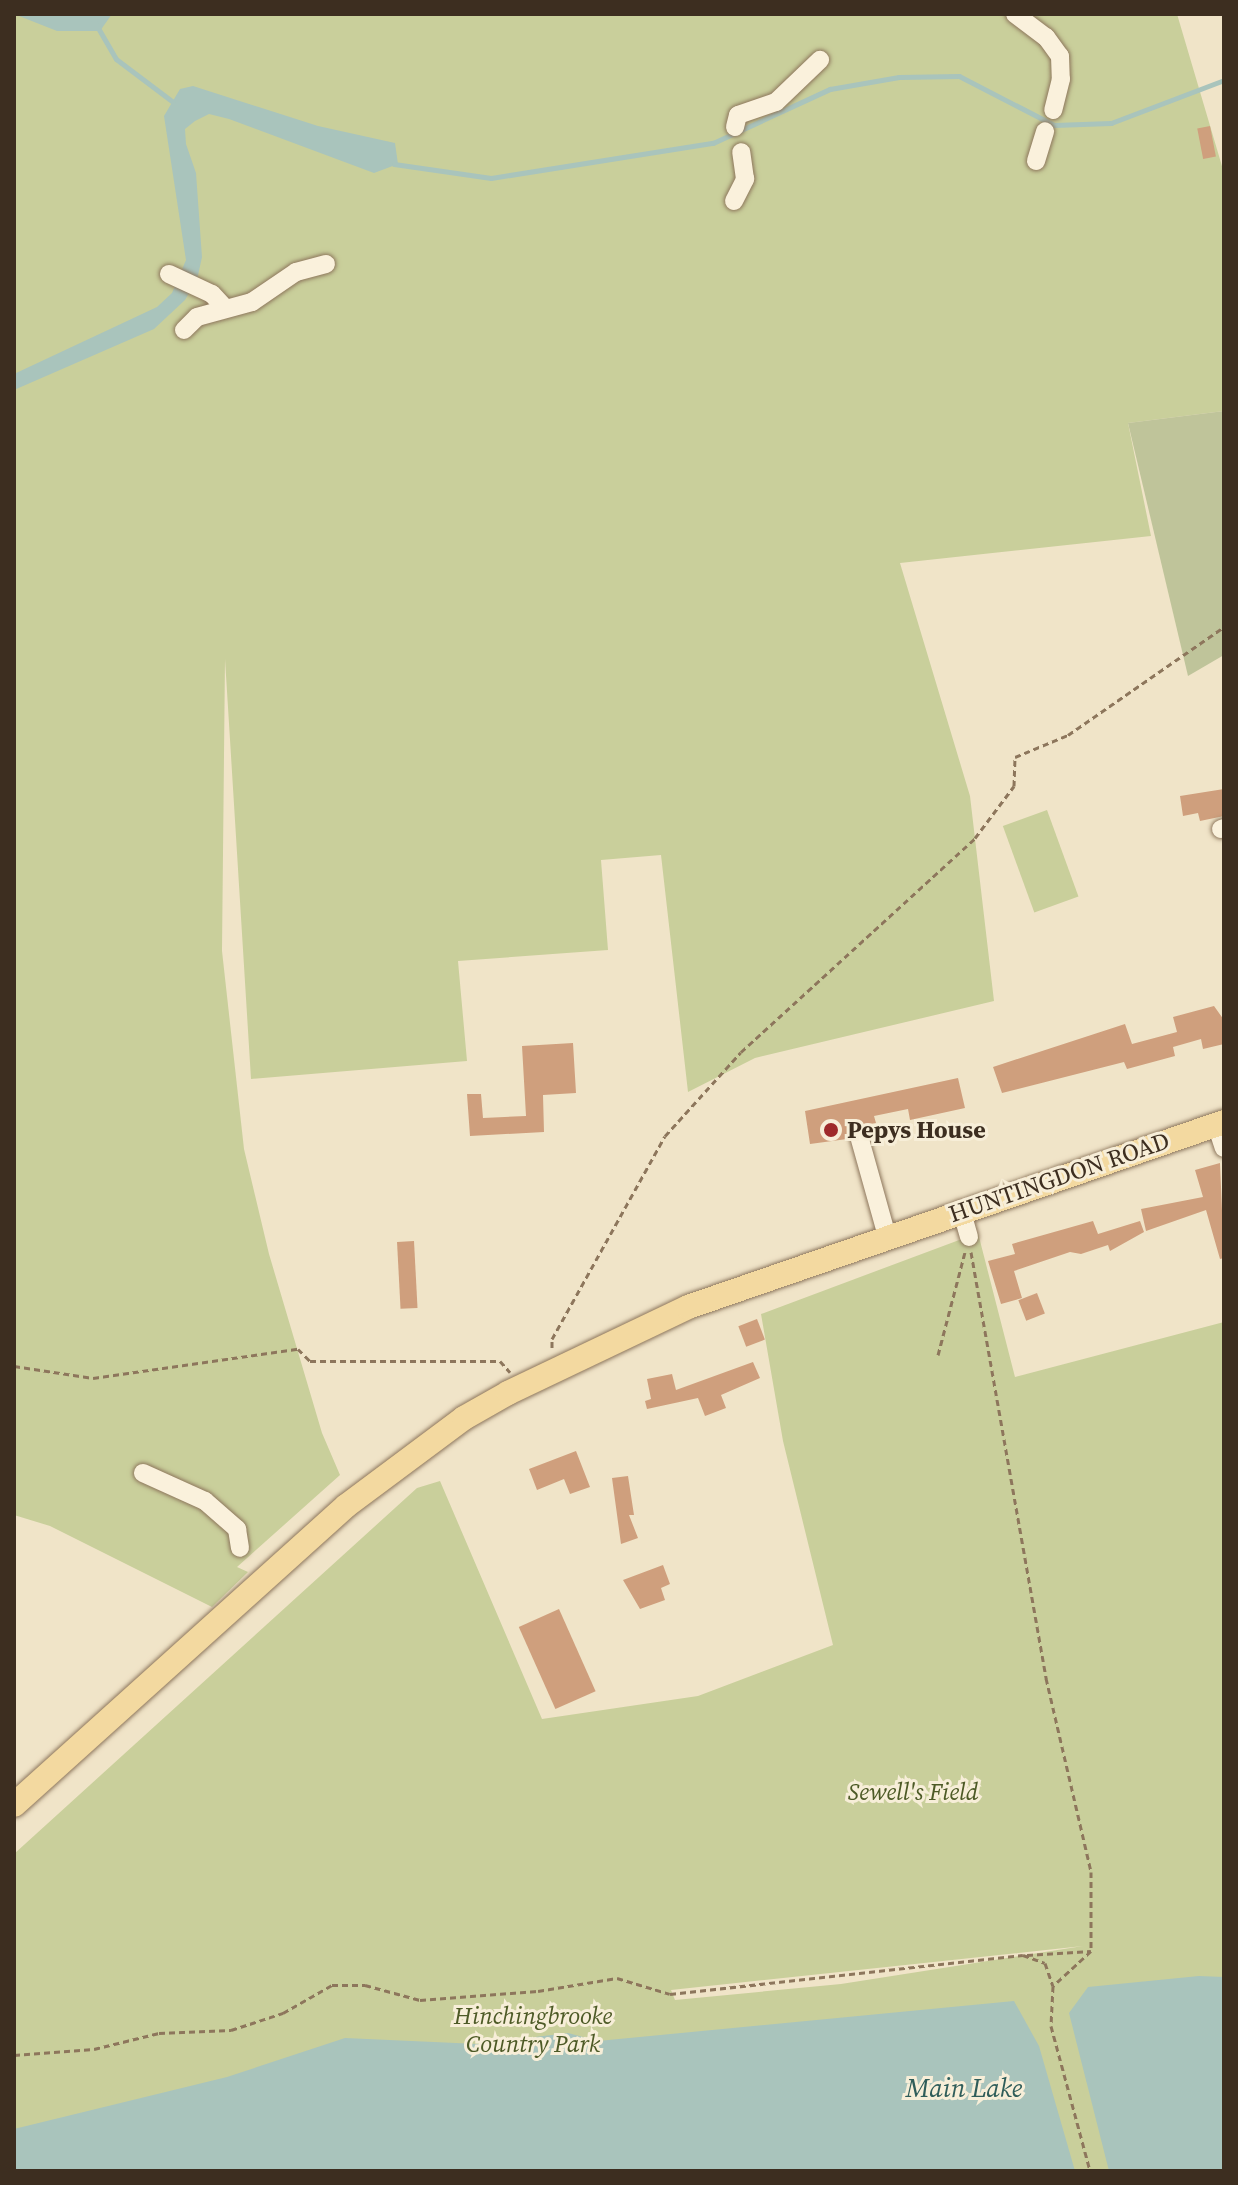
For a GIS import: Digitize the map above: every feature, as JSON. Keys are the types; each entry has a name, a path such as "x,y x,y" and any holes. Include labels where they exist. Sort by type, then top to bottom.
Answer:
{"main road":[{"name":"HUNTINGDON ROAD","path":"14,1805 346,1506 464,1418 553,1368 688,1307 961,1209 1220,1123"}],"street":[{"path":"1015,14 1046,37 1060,56 1061,79 1053,110"},
{"path":"735,127 738,115 776,102 820,60"},
{"path":"1036,161 1045,131"},
{"path":"734,201 745,179 741,152"},
{"path":"184,330 197,317 252,302 296,272 326,264"},
{"path":"169,274 203,289 225,308"},
{"path":"1220,1123 1224,1148"},
{"path":"859,1136 891,1234"},
{"path":"961,1209 968,1241"},
{"path":"143,1473 205,1501 237,1529 240,1548"}],"path":[{"path":"553,1368 552,1339 675,1125 741,1052 975,838 1014,786 1015,757 1068,735 1224,627"},
{"path":"938,1355 968,1241"},
{"path":"968,1241 1046,1678 1091,1872 1091,1951 1053,1986"},
{"path":"14,1366 93,1378 298,1349 310,1361 500,1361 510,1371"},
{"path":"14,2055 94,2049 159,2033 231,2030 283,2013 332,1985 365,1985 420,2000 538,1991 617,1978 670,1994 1023,1955 1091,1951"},
{"path":"1023,1955 1045,1963 1053,1986 1051,2026 1090,2171"}],"green space":[{"path":"14,14 1177,14 1224,173 1224,411 1128,423 1151,536 900,563 970,796 994,1001 755,1058 688,1092 661,855 601,860 608,950 458,961 467,1061 251,1079 225,659 222,951 244,1149 269,1254 322,1433 340,1475 237,1567 248,1572 212,1607 50,1526 14,1515"},
{"path":"1224,411 1224,655 1188,676 1128,423"},
{"path":"1047,810 1078,896 1034,913 1003,826"},
{"path":"978,1233 1015,1377 1224,1322 1224,1977 1110,1988 1137,2171 14,2171 14,1854 417,1488 440,1481 542,1719 698,1696 833,1645 783,1441 761,1314","holes":["1083,1946 841,1984 675,2000 671,1990"]}],"water":[{"path":"14,14 112,14 100,31 57,31"},
{"path":"193,86 318,126 395,143 398,164 374,173 229,119 209,114 195,121 185,129 186,144 196,173 202,257 197,280 185,300 154,329 14,390 14,374 157,307 172,293 186,260 164,116 180,89"},
{"path":"1199,1976 1224,1977 1224,2171 1109,2171 1069,2013 1088,1987"},
{"name":"Main Lake","path":"1014,2001 1039,2046 1075,2171 14,2171 14,2129 227,2077 345,2038 478,2044 568,2033 598,2041"}],"building":[{"path":"1210,126 1216,156 1203,159 1197,128"},
{"path":"1224,789 1224,816 1200,821 1198,813 1183,816 1180,796"},
{"path":"1214,1006 1224,1020 1224,1044 1203,1049 1201,1039 1173,1047 1175,1056 1127,1069 1124,1062 1002,1093 993,1067 1125,1024 1132,1044 1177,1032 1173,1017"},
{"path":"573,1043 576,1093 543,1095 544,1132 470,1136 467,1094 481,1094 483,1118 526,1116 522,1046"},
{"path":"958,1078 965,1108 910,1120 908,1109 874,1116 876,1123 851,1127 847,1139 810,1144 805,1111"},
{"path":"1220,1163 1224,1258 1220,1259 1206,1210 1146,1231 1141,1209 1203,1197 1195,1170"},
{"path":"1093,1221 1098,1234 1140,1221 1144,1232 1110,1251 1108,1245 1081,1254 1070,1252 1014,1271 1022,1298 1001,1304 988,1261 1015,1254 1012,1244"},
{"path":"414,1241 418,1308 401,1309 397,1242"},
{"path":"1037,1293 1045,1314 1026,1321 1018,1300"},
{"path":"757,1319 765,1340 746,1347 738,1326"},
{"path":"753,1362 760,1378 721,1395 726,1408 705,1416 698,1398 647,1409 645,1401 651,1399 647,1379 672,1374 676,1390"},
{"path":"576,1451 590,1487 570,1494 564,1479 537,1490 529,1469"},
{"path":"628,1476 634,1515 629,1515 638,1538 621,1544 612,1478"},
{"path":"663,1565 670,1584 661,1588 665,1600 640,1609 623,1580"},
{"path":"559,1609 596,1691 555,1709 519,1627"}],"waterway":[{"path":"90,14 116,59 173,102"},
{"path":"394,164 491,178 713,143 830,89 899,77 959,76 1054,125 1111,123 1224,80"}],"place":[{"name":"Pepys House","path":"831,1130"}],"park label":[{"name":"Sewell's Field","path":"913,1792"},
{"name":"Hinchingbrooke Country Park","path":"533,2030"}]}
